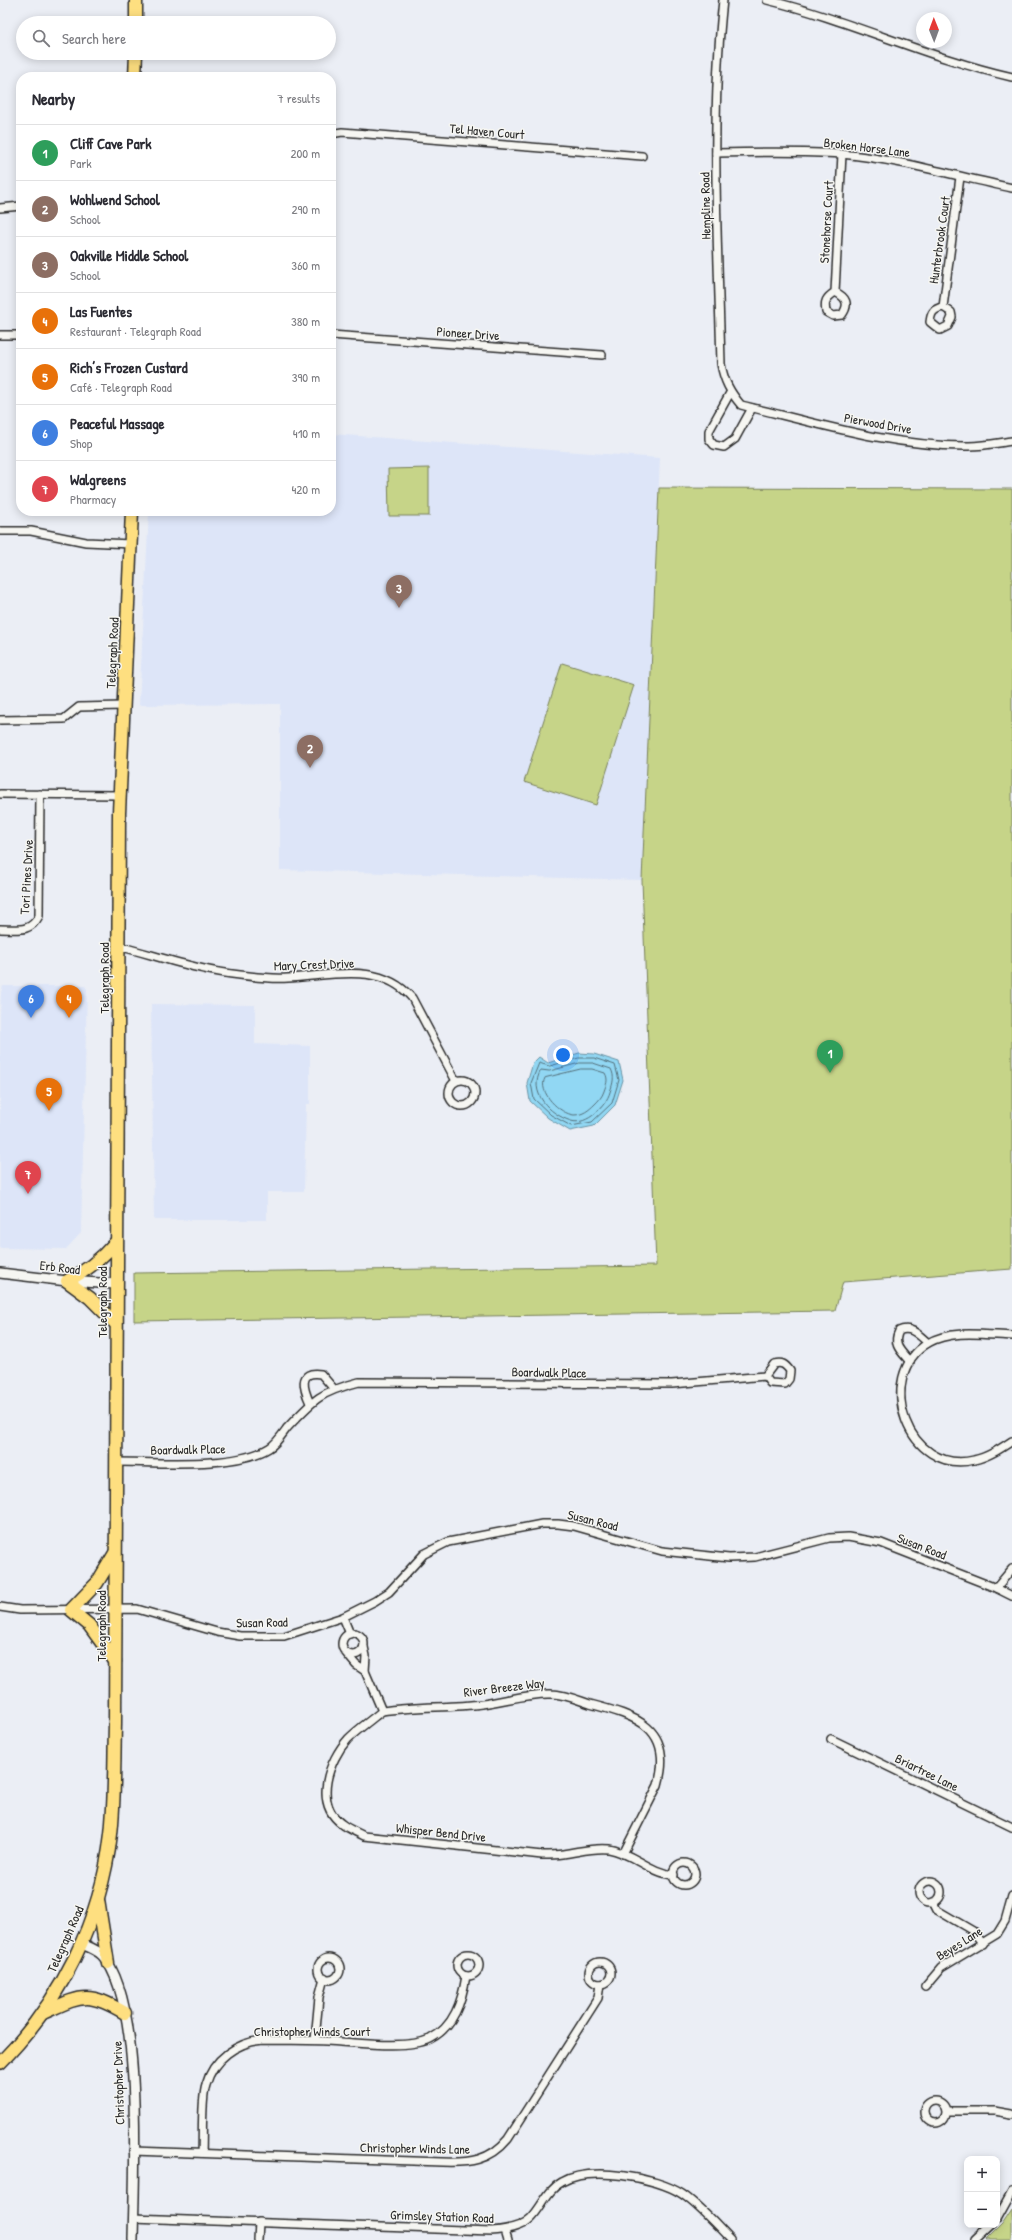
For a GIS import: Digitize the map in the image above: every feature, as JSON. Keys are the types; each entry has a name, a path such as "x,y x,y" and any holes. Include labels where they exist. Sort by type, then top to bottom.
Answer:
{"main road":[{"path":"136,0 136,16"},
{"path":"136,60 136,72"},
{"name":"Telegraph Road","path":"0,2063 17,2046 42,2014 66,1974 80,1943 98,1897 108,1854 113,1807 116,1552 116,1242 120,795 132,516"},
{"path":"116,1242 99,1261 86,1271 67,1281 90,1298 116,1324"},
{"path":"115,1661 89,1624 71,1610 97,1583 116,1552"},
{"path":"98,1897 108,1964"},
{"path":"42,2014 72,2000 83,1998 105,2000 125,2013"}],"street":[{"name":"Hempline Road","path":"723,0 718,44 716,153 721,364 724,379 730,393 741,405"},
{"path":"766,0 841,20 952,61 1012,77"},
{"name":"Tel Haven Court","path":"336,133 342,132 642,156"},
{"name":"Broken Horse Lane","path":"716,153 782,152 842,154 902,163 1012,188"},
{"name":"Stonehorse Court","path":"835,292 842,154"},
{"name":"Hunterbrook Court","path":"943,307 960,177"},
{"path":"0,208 16,206"},
{"path":"0,335 16,335"},
{"name":"Pioneer Drive","path":"336,335 602,355"},
{"path":"730,393 709,431 709,439 714,445 724,447 735,439 752,408"},
{"name":"Pierwood Drive","path":"741,405 860,434 929,444 971,446 1012,441"},
{"path":"0,531 31,531 86,542 131,544"},
{"path":"0,720 64,719 79,707 123,706"},
{"path":"0,794 120,795"},
{"name":"Tori Pines Drive","path":"0,929 25,930 34,925 39,916 40,794"},
{"name":"Mary Crest Drive","path":"118,946 238,975 287,979 329,974 366,974 386,978 402,987 412,998 456,1081"},
{"name":"Erb Road","path":"0,1273 67,1281 116,1284"},
{"path":"910,1362 896,1346 896,1337 899,1331 909,1329 917,1332 928,1343"},
{"path":"1012,1336 957,1335 928,1343 910,1362 900,1386 901,1404 910,1431 926,1451 942,1458 965,1461 988,1456 1012,1442"},
{"path":"310,1403 304,1390 303,1382 306,1377 315,1373 321,1374 334,1389"},
{"name":"Boardwalk Place","path":"116,1462 225,1462 250,1456 270,1448 310,1403 334,1389 360,1382 672,1384 765,1376"},
{"name":"Susan Road","path":"0,1607 20,1610 143,1610 217,1632 262,1636 284,1636 343,1618 389,1592 424,1554 434,1548 448,1542 542,1524 574,1526 662,1550 730,1558 755,1557 829,1538 848,1537 881,1543 996,1588 1012,1596"},
{"path":"996,1588 1012,1568"},
{"path":"343,1618 350,1634"},
{"path":"350,1634 360,1636 364,1642 366,1656 364,1671"},
{"path":"350,1634 343,1641 343,1648 356,1665 364,1671 382,1711"},
{"path":"346,1653 357,1655 364,1647"},
{"name":"River Breeze Way","path":"382,1711 408,1707 481,1704 552,1694 626,1713 638,1720 648,1728 656,1738 660,1750 662,1773 658,1785 623,1854"},
{"name":"Whisper Bend Drive","path":"382,1711 349,1738 332,1762 327,1778 327,1798 330,1810 341,1824 364,1836 518,1852 563,1855 583,1849 599,1849 623,1854 661,1874 674,1876"},
{"name":"Briartree Lane","path":"831,1739 1012,1827"},
{"name":"Beyes Lane","path":"925,1987 941,1968 983,1944 997,1934 1005,1921 1012,1896"},
{"path":"933,1902 937,1910 973,1931 983,1944"},
{"name":"Christopher Drive","path":"80,1943 96,1950 108,1964 119,1990 125,2013 132,2058 134,2151 133,2240"},
{"name":"Christopher Winds Court","path":"202,2153 205,2086 211,2072 221,2058 235,2048 251,2041 315,2040 400,2045 429,2039 442,2031 452,2019 459,2006 466,1976"},
{"path":"315,2040 319,1997 324,1978"},
{"name":"Christopher Winds Lane","path":"134,2151 465,2163 487,2157 493,2154 508,2139 598,1998 600,1984"},
{"path":"948,2111 995,2111 1012,2114"},
{"name":"Grimsley Station Road","path":"134,2218 491,2231 505,2230 518,2226 530,2218 550,2191 562,2181 582,2175 603,2174 626,2176 671,2188 684,2195 731,2240"},
{"path":"1000,2213 1011,2195"},
{"path":"258,2240 259,2222"},
{"path":"975,2240 988,2228"},
{"path":"505,2230 508,2240"}],"shaded area":[{"path":"336,434 660,458 642,880 280,870 280,704 139,705 149,516 336,516"},
{"path":"3,986 85,986 87,989 81,1233 66,1249 0,1248 0,1015 1,992"},
{"path":"151,1004 255,1005 255,1044 310,1046 310,1104 306,1104 304,1192 267,1192 267,1220 154,1220"}],"green space":[{"path":"429,468 429,516 389,516 388,469"},
{"path":"659,488 1012,489 1012,1269 843,1282 835,1311 134,1321 134,1273 656,1266 642,880"},
{"path":"562,663 634,685 596,805 524,782"},
{"path":"1012,2208 1012,2240 985,2240 997,2228 1000,2228"}],"water":[{"path":"579,1053 594,1054 619,1062 623,1080 615,1105 594,1126 570,1131 548,1118 530,1101 527,1083 533,1063 539,1057 548,1063"}],"place":[{"name":"Oakville Middle School","path":"399,608"},
{"name":"Wohlwend School","path":"310,768"},
{"name":"Peaceful Massage","path":"31,1018"},
{"name":"Las Fuentes","path":"69,1018"},
{"name":"Cliff Cave Park","path":"830,1073"},
{"name":"Rich’s Frozen Custard","path":"49,1111"},
{"name":"Walgreens","path":"28,1194"}]}
